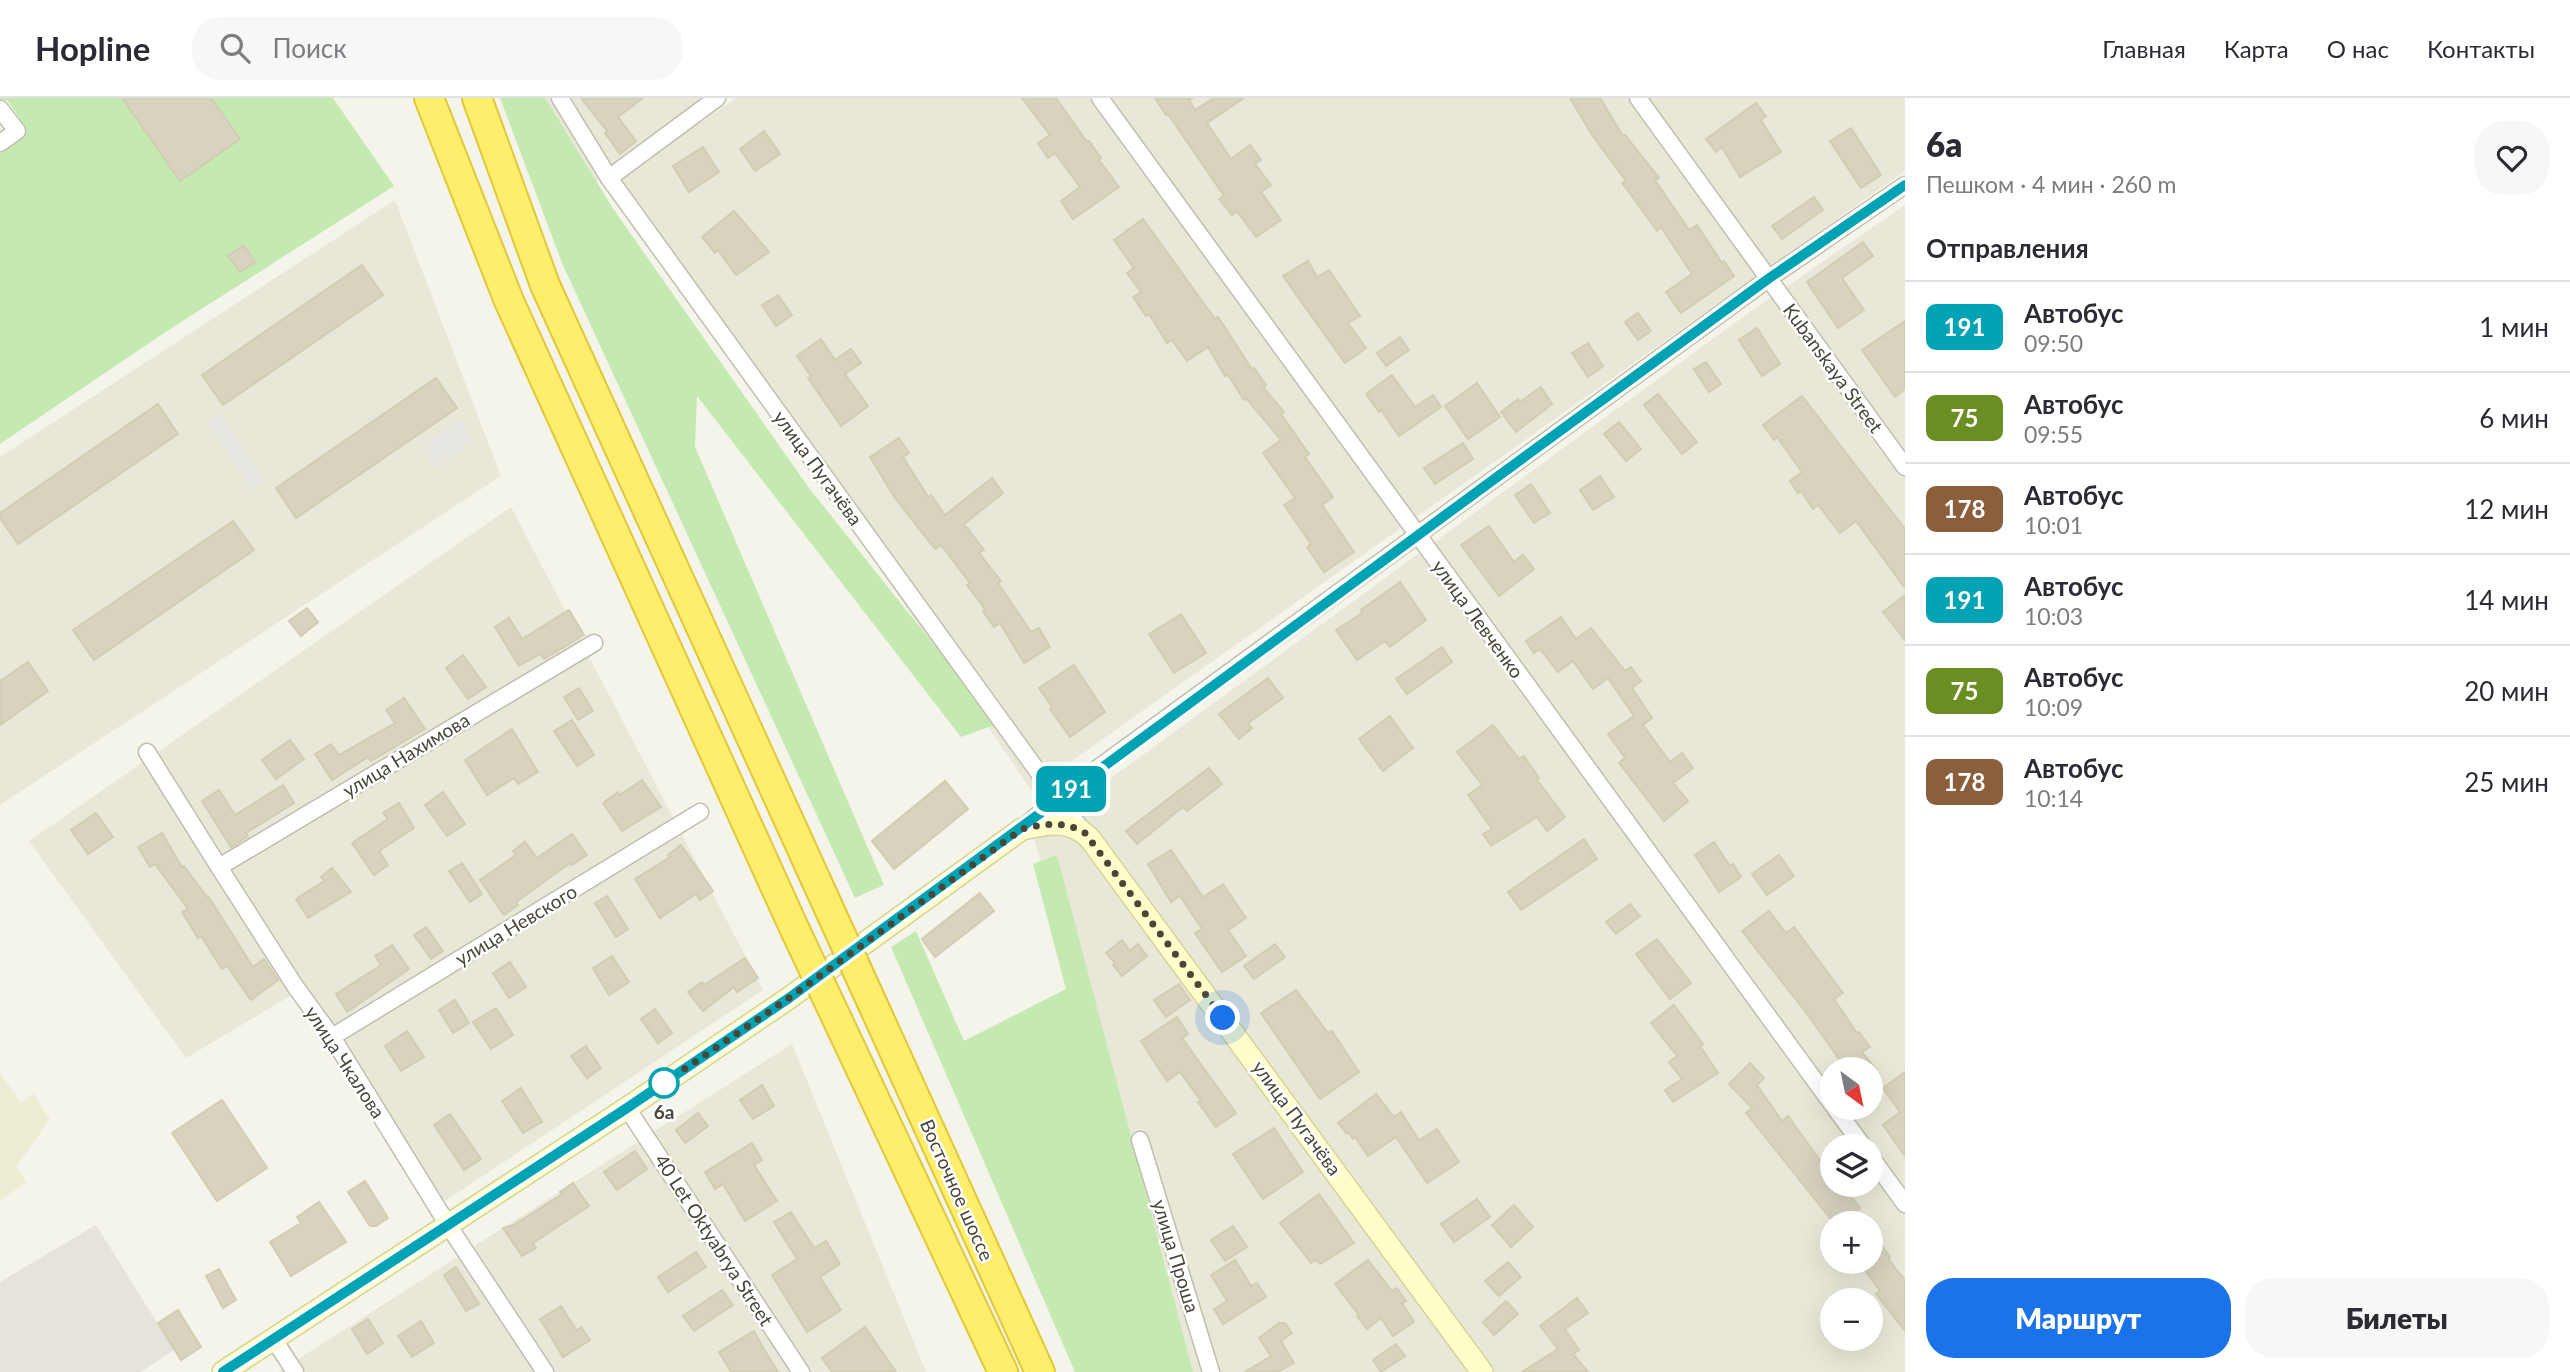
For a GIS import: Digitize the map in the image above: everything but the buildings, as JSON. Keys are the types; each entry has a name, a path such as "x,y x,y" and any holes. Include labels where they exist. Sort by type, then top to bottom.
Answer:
{"highway":[{"path":"429,98 509,301 527,328 537,332 549,327 553,320 545,285 477,98"},
{"name":"Восточное шоссе","path":"545,285 1040,1372"},
{"name":"Восточное шоссе","path":"509,301 795,930 1003,1372"}],"street":[{"name":"улица Пугачёва","path":"560,98 609,178 1057,799 1199,985 1482,1372"},
{"path":"609,178 717,98"},
{"name":"улица Левченко","path":"1100,98 1820,1088"},
{"name":"Kubanskaya Street","path":"1638,98 1905,467"},
{"path":"0,109 17,131 0,143"},
{"path":"223,1372 627,1108 789,998 1768,279 1905,185"},
{"name":"улица Нахимова","path":"219,867 594,643"},
{"name":"улица Чкалова","path":"147,752 295,986 332,1037 448,1225 545,1372"},
{"name":"улица Невского","path":"332,1037 700,812"},
{"path":"1022,829 1047,823 1064,824 1085,833"},
{"name":"40 Let Oktyabrya Street","path":"627,1108 801,1372"},
{"name":"улица Проша","path":"1140,1140 1211,1372"},
{"path":"1883,1174 1905,1204"},
{"path":"273,1338 295,1372"}],"shaded area":[{"path":"534,98 708,98 591,185"},
{"path":"736,98 1905,98 1905,171 1031,790 616,181"},
{"path":"395,200 501,476 0,805 0,457"},
{"path":"1905,205 1905,1372 1183,1372 1033,835 1751,311"},
{"path":"220,413 265,482 252,491 207,422"},
{"path":"459,419 472,441 436,469 421,446"},
{"path":"511,507 763,990 439,1205 292,995 186,1058 29,841"},
{"path":"792,1044 926,1372 278,1372 573,1183"},
{"path":"0,1073 21,1103 33,1093 50,1119 16,1167 27,1182 0,1200"},
{"path":"96,1225 174,1350 141,1372 0,1372 0,1282"}],"green space":[{"path":"0,98 333,98 394,186 167,331 0,444 0,150 27,130 7,100 0,102"},
{"path":"500,98 545,98 614,210 809,488 997,724 961,737 697,396 695,447 884,885 855,898 562,263"},
{"path":"1057,855 1193,1372 1075,1372 891,947 916,931 964,1041 1066,989 1033,864"}],"bus line":[{"name":"191","path":"223,1372 627,1108 789,998 1768,279 1905,185"}],"place":[{"name":"6а","path":"664,1083"}],"route":[{"path":"664,1083 789,998 1022,829 1047,823 1064,824 1085,833 1223,1018"}]}
